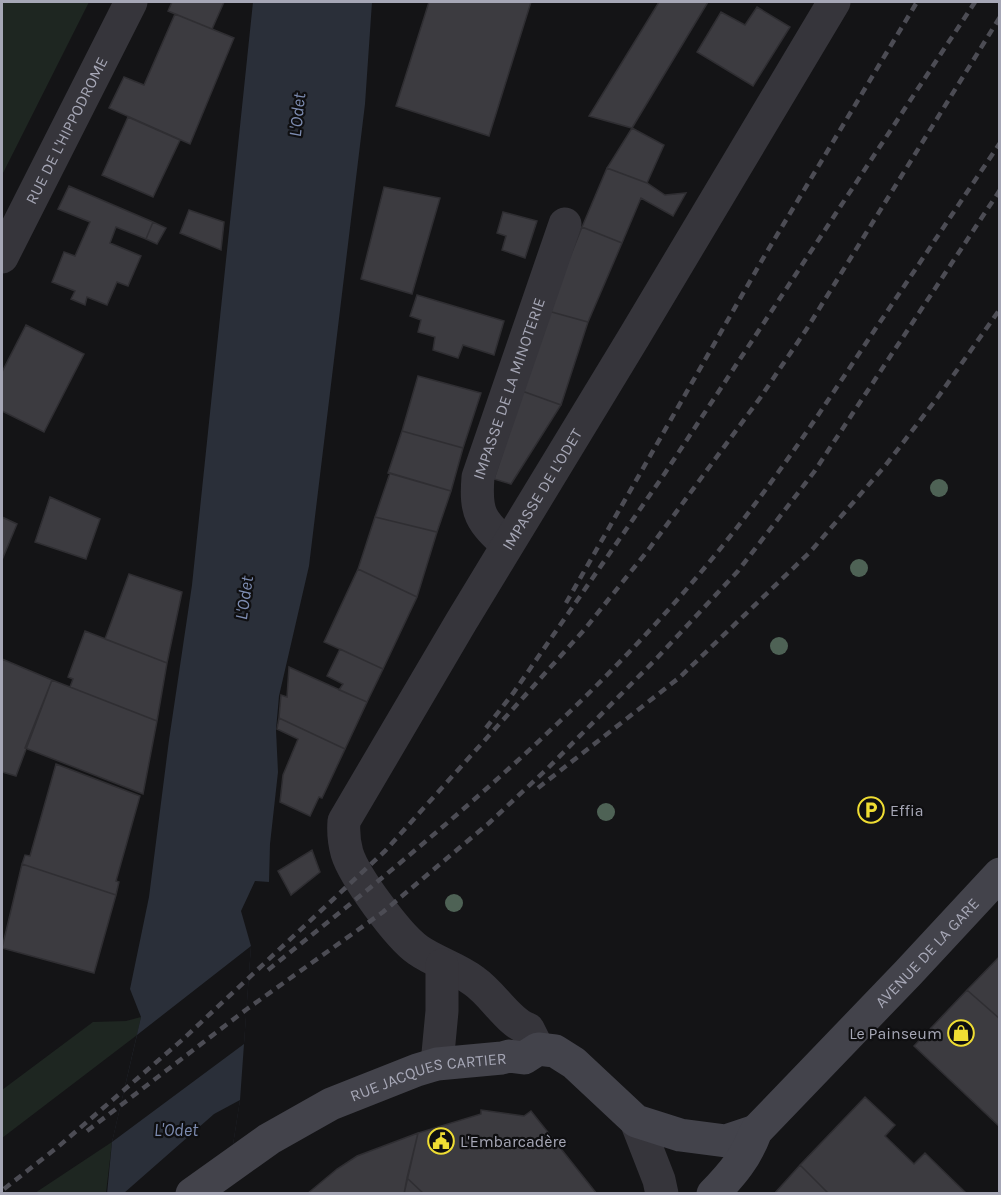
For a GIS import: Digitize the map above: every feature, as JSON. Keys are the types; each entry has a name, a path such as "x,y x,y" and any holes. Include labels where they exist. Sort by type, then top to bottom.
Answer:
{"main road":[{"name":"AVENUE DE LA GARE","path":"713,1194 736,1169 748,1151 756,1131 999,874"},
{"path":"538,1049 555,1051 574,1063 636,1121 680,1136 726,1141 756,1131"},
{"name":"RUE JACQUES CARTIER","path":"192,1194 230,1164 331,1104 437,1064 509,1056 524,1058 538,1049"}],"street":[{"name":"RUE DE L'HIPPODROME","path":"2,257 131,2"},
{"name":"IMPASSE DE L'ODET","path":"538,1049 528,1029 517,1025 488,992 474,980 442,965 416,948 383,912 348,856 343,833 344,821 507,545 834,2"},
{"name":"IMPASSE DE LA MINOTERIE","path":"507,545 486,526 481,516 477,492 478,477 565,224"},
{"path":"437,1064 442,1011 442,965"},
{"path":"636,1121 659,1180 662,1194"}],"shaded area":[{"path":"2,2 89,2 2,175"},
{"path":"141,1017 137,1035 2,1138 2,1090 93,1022 126,1021"},
{"path":"112,1142 106,1193 35,1193"}],"water":[{"name":"L'Odet","path":"253,2 372,2 365,104 309,566 279,696 276,730 278,772 270,844 269,882 255,881 241,911 251,946 240,1100 224,1193 107,1194 112,1142 141,1017 130,989 149,897 192,585"}],"pier":[{"path":"251,946 244,1044 112,1142 137,1035"},
{"path":"240,1100 224,1194 124,1193 214,1114"}],"building":[{"path":"172,2 224,2 212,29 168,11"},
{"path":"429,2 531,2 489,136 396,106"},
{"path":"659,2 708,2 632,128 589,116"},
{"path":"757,7 790,27 753,86 697,52 721,12 745,25"},
{"path":"175,14 234,38 190,144 109,108 124,77 144,85"},
{"path":"128,117 180,140 153,197 102,175"},
{"path":"632,128 664,145 647,183 607,168"},
{"path":"607,168 647,183 665,195 686,193 673,216 641,198 622,243 582,227"},
{"path":"69,186 153,222 146,239 116,227 110,243 141,256 128,286 117,282 107,305 87,297 85,305 71,299 75,291 52,282 64,252 75,256 90,222 58,209"},
{"path":"384,187 440,198 412,294 361,279"},
{"path":"189,210 224,222 221,250 180,233"},
{"path":"503,212 537,221 525,258 502,250 506,236 497,233"},
{"path":"153,222 166,228 157,244 146,239"},
{"path":"582,227 622,243 588,322 548,311"},
{"path":"417,295 504,321 494,355 463,345 458,358 433,350 435,337 418,332 421,320 410,316"},
{"path":"548,311 588,322 561,405 522,391"},
{"path":"26,325 84,354 44,432 2,411 2,372"},
{"path":"418,376 481,393 463,448 402,431"},
{"path":"522,391 561,405 511,484 494,479"},
{"path":"402,431 463,448 451,491 388,473"},
{"path":"390,473 451,491 437,532 375,517"},
{"path":"50,497 100,519 86,559 35,542"},
{"path":"2,517 17,524 2,560"},
{"path":"375,517 437,532 417,597 358,569"},
{"path":"358,569 417,597 383,669 324,642"},
{"path":"129,574 182,592 167,663 105,639"},
{"path":"85,631 167,663 157,721 70,687 73,679 68,677"},
{"path":"340,649 383,669 367,702 339,690 343,684 327,676"},
{"path":"2,659 52,680 16,776 2,772"},
{"path":"289,667 367,702 345,749 279,718 281,695 287,697"},
{"path":"52,680 157,721 143,794 25,748"},
{"path":"279,718 345,749 322,798 319,797 310,816 280,802 283,775 298,739 277,729"},
{"path":"56,764 140,796 116,881 119,882 116,895 22,864 25,855 30,856"},
{"path":"312,850 320,872 291,895 278,871"},
{"path":"22,864 116,895 94,973 2,948"},
{"path":"1000,956 1000,1019 967,990"},
{"path":"967,990 1000,1019 1000,1127 914,1046"},
{"path":"865,1097 895,1125 885,1136 914,1164 925,1153 967,1194 829,1194 800,1165"},
{"path":"481,1110 524,1116 531,1111 597,1194 424,1194 407,1178 418,1133 481,1114"},
{"path":"418,1133 404,1194 307,1194 357,1156"},
{"path":"800,1165 829,1194 774,1194"},
{"path":"407,1178 424,1194 404,1194"}],"railway":[{"path":"566,603 765,255 917,2"},
{"path":"486,728 514,692 665,473 975,2"},
{"path":"4,1189 59,1146 182,1040 385,851 584,630 649,549 760,398 806,330 1000,17"},
{"path":"268,970 451,820 510,767 568,713 678,599 728,539 782,467 1000,143"},
{"path":"87,1131 247,1009 383,912 489,823 548,768 657,658 738,571 814,472 1000,190"},
{"path":"538,788 680,677 810,552 885,466 938,397 1000,309"}],"place":[{"name":"Effia","path":"871,810"},
{"name":"Le Painseum","path":"961,1033"},
{"name":"L'Embarcadère","path":"441,1141"}]}
